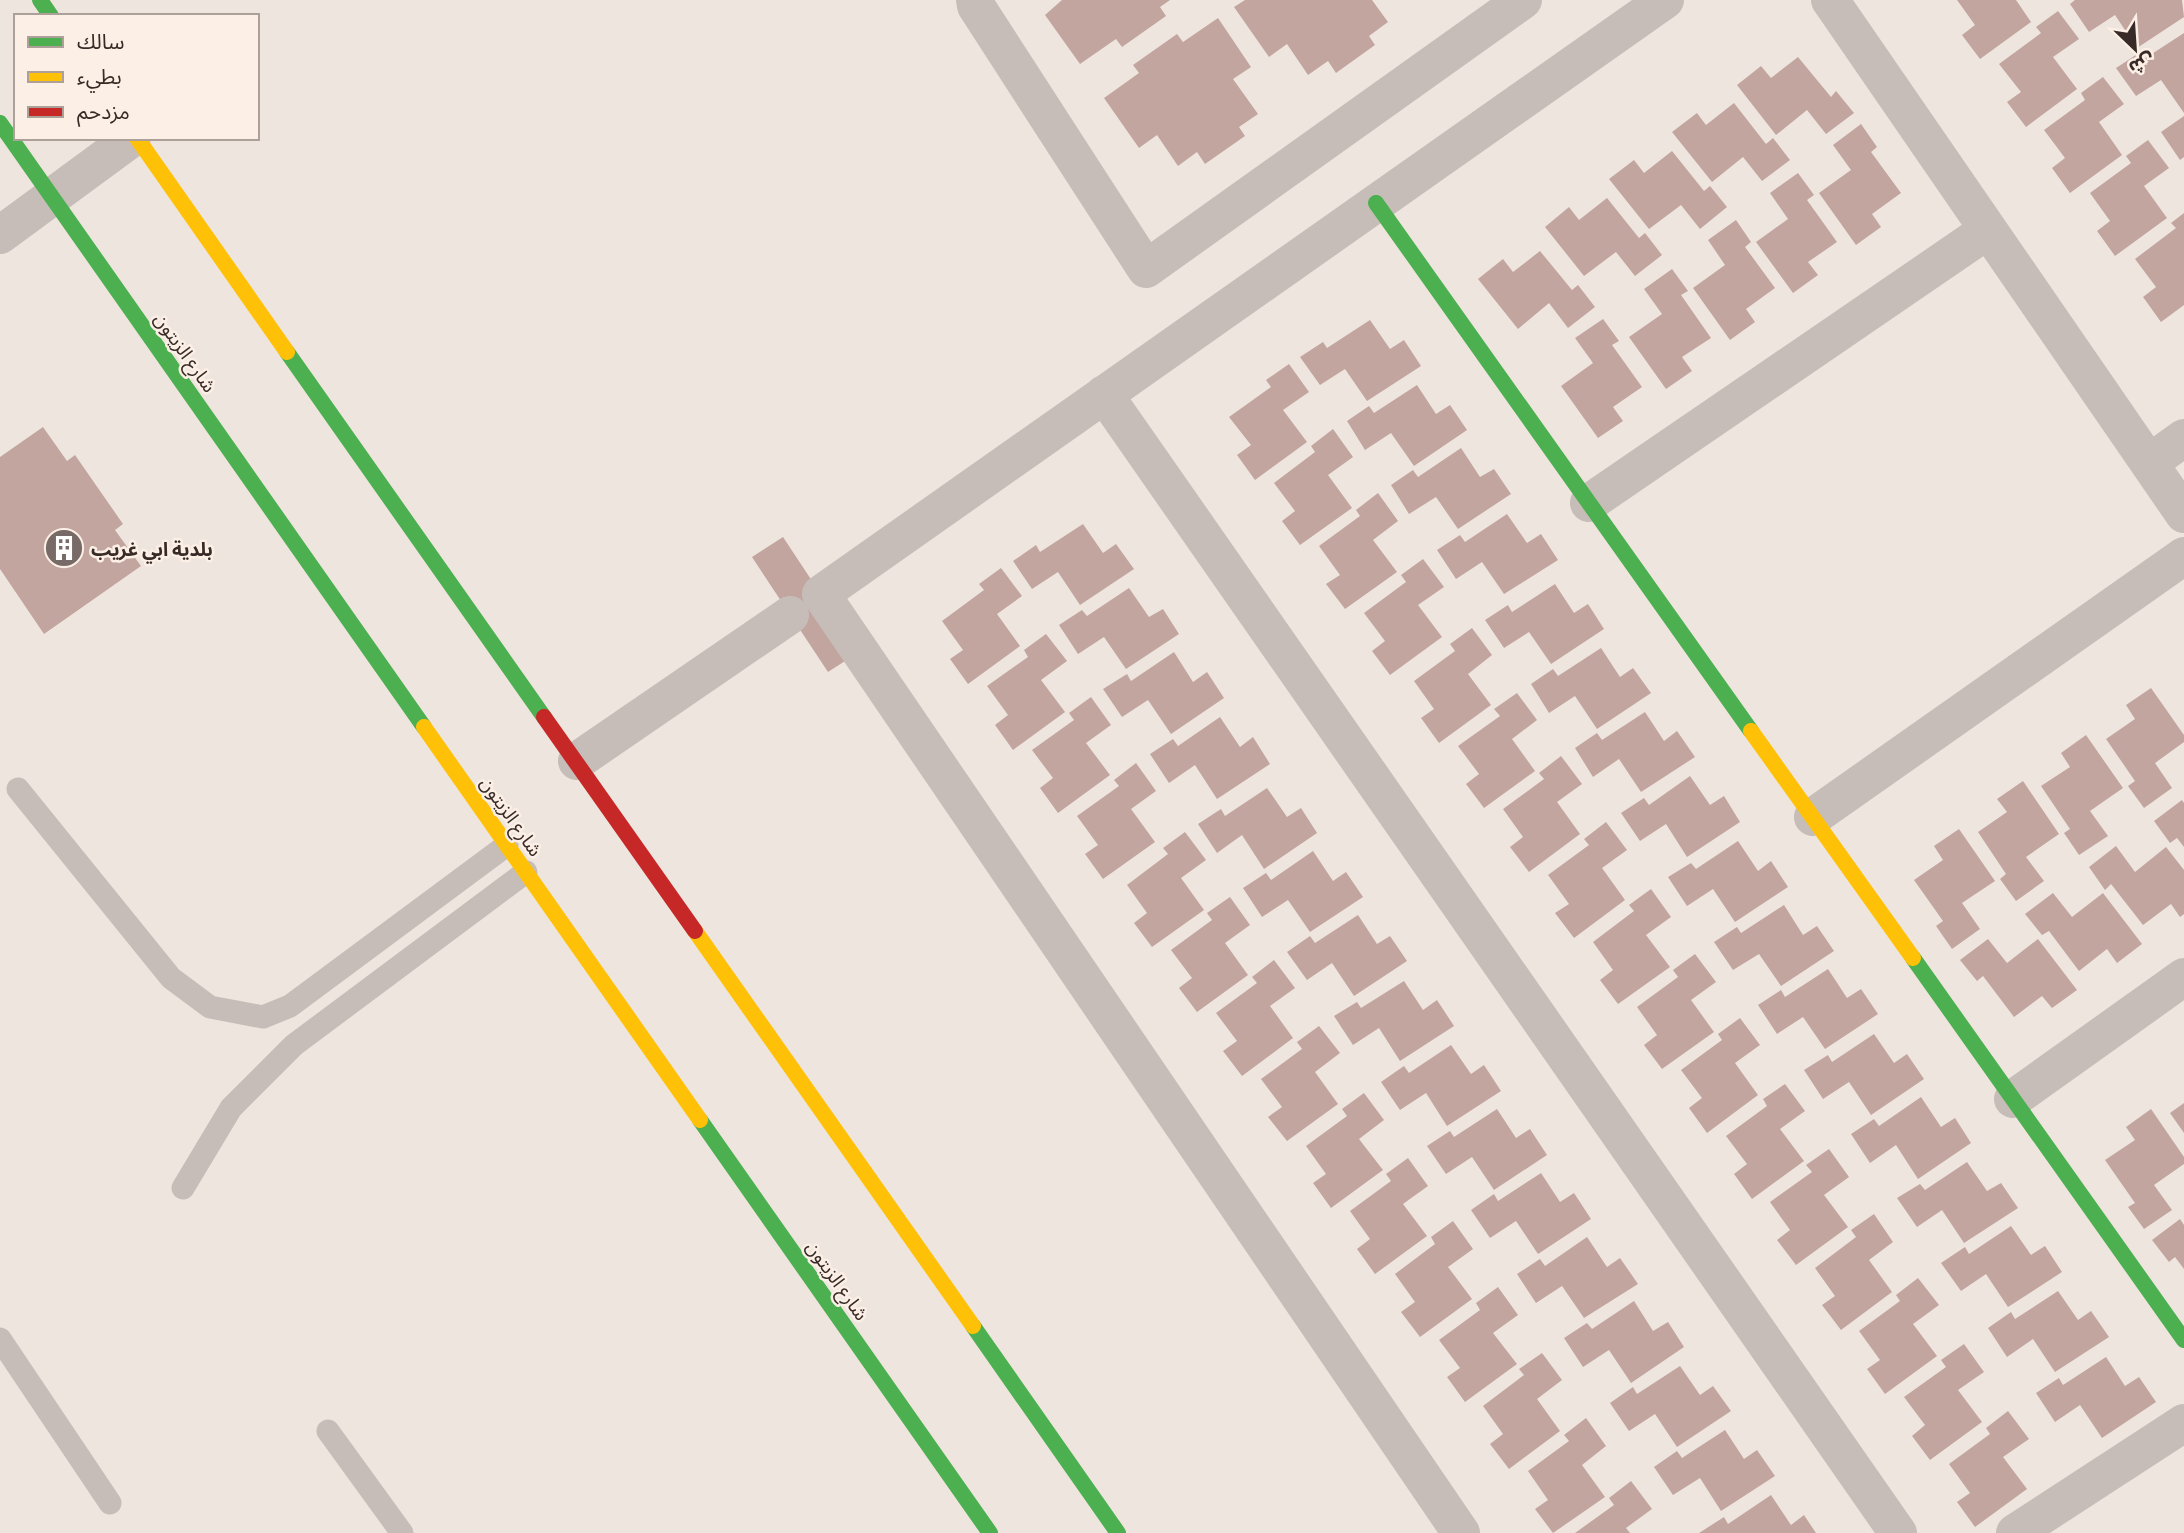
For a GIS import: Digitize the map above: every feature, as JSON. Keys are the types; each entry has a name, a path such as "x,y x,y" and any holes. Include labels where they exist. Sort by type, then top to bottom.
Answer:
{"main road":[{"name":"شارع الزيتون","path":"0,123 990,1533"},
{"path":"135,140 577,761 1118,1533"},
{"path":"1376,203 2184,1340"}],"street":[{"path":"975,0 976,6 1146,269 1523,0"},
{"path":"1461,1533 821,594 1665,0"},
{"path":"1830,0 2184,514"},
{"path":"0,235 131,140"},
{"path":"1589,503 1988,230"},
{"path":"1104,394 1898,1533"},
{"path":"2150,463 2184,438"},
{"path":"1813,817 2184,555"},
{"path":"577,761 790,615"},
{"path":"2013,1099 2184,977"},
{"path":"2015,1533 2184,1423"}],"lane":[{"path":"18,789 171,978 210,1007 262,1017 290,1006 507,845"},
{"path":"183,1188 231,1108 294,1045 526,872"},
{"path":"0,1339 110,1503"},
{"path":"328,1431 402,1533"}],"building":[{"path":"1062,0 1170,0 1160,7 1166,16 1122,47 1116,39 1080,64 1045,15"},
{"path":"1245,0 1372,0 1388,22 1369,36 1375,45 1336,73 1328,61 1308,75 1287,44 1269,57 1234,7"},
{"path":"1957,0 2016,0 2031,22 1980,59 1962,35 1975,25"},
{"path":"2075,0 2182,0 2184,17 2137,48 2115,15 2089,32 2070,4"},
{"path":"2058,11 2079,39 2053,57 2077,89 2026,127 2007,102 2021,92 1999,64 2041,33 2036,27"},
{"path":"1218,18 1251,67 1233,79 1258,114 1239,127 1245,136 1205,164 1197,152 1178,166 1157,135 1139,148 1104,98 1139,73 1133,65 1177,34 1183,42"},
{"path":"2184,33 2184,113 2161,80 2136,96 2116,68 2139,53 2144,59"},
{"path":"1798,57 1831,97 1836,91 1854,113 1826,134 1807,110 1776,135 1737,85 1761,66 1771,78"},
{"path":"2103,77 2124,104 2099,122 2122,155 2070,193 2052,168 2065,158 2044,130 2085,100 2081,93"},
{"path":"1734,103 1766,144 1773,138 1790,160 1762,181 1743,157 1712,182 1672,132 1697,113 1706,125"},
{"path":"2184,116 2184,157 2180,160 2161,132"},
{"path":"1861,124 1877,147 1871,152 1901,193 1872,214 1881,227 1856,245 1819,193 1851,170 1833,145"},
{"path":"2148,140 2169,168 2144,186 2167,218 2115,256 2097,231 2110,221 2090,193 2131,163 2126,156"},
{"path":"1672,151 1704,191 1710,186 1727,207 1700,229 1681,205 1649,229 1609,179 1634,160 1644,173"},
{"path":"1798,173 1814,195 1807,200 1837,242 1808,262 1818,275 1793,293 1756,242 1788,219 1770,193"},
{"path":"1607,198 1639,238 1645,233 1662,255 1635,276 1616,252 1584,276 1545,227 1569,207 1579,220"},
{"path":"2184,213 2184,305 2161,322 2143,297 2156,287 2135,259 2176,228 2171,223"},
{"path":"1736,220 1751,242 1745,247 1775,288 1746,309 1755,322 1730,340 1693,288 1725,265 1708,240"},
{"path":"1540,251 1572,290 1578,285 1595,307 1568,328 1549,303 1518,329 1478,279 1503,259 1513,272"},
{"path":"1672,269 1688,291 1681,295 1711,338 1682,357 1692,371 1666,389 1629,337 1662,314 1644,289"},
{"path":"1603,319 1619,341 1612,345 1642,387 1613,407 1623,421 1598,438 1561,386 1593,363 1575,338"},
{"path":"1370,320 1390,349 1404,340 1421,366 1367,401 1345,369 1320,385 1300,357 1323,342 1327,348"},
{"path":"1289,364 1309,392 1283,410 1307,442 1255,480 1237,455 1251,445 1229,417 1271,387 1266,380"},
{"path":"1417,385 1436,414 1450,405 1467,430 1414,466 1391,433 1365,450 1347,421 1369,406 1374,413"},
{"name":"بلدية ابي غريب","path":"43,427 67,461 75,455 123,524 115,530 141,566 44,634 0,569 0,457"},
{"path":"1333,429 1353,457 1328,475 1352,508 1300,545 1282,521 1295,511 1274,483 1315,452 1311,446"},
{"path":"1461,448 1480,477 1494,469 1511,494 1458,529 1436,497 1409,514 1391,485 1413,470 1418,477"},
{"path":"1378,493 1398,521 1373,540 1397,572 1345,609 1326,584 1340,575 1319,546 1360,516 1356,510"},
{"path":"1507,514 1527,543 1541,534 1558,560 1504,594 1482,562 1456,579 1437,550 1460,535 1465,542"},
{"path":"1083,524 1103,553 1116,544 1134,569 1080,605 1058,572 1032,589 1013,561 1036,545 1040,552"},
{"path":"783,537 859,652 828,672 752,557"},
{"path":"1423,559 1444,587 1418,605 1442,637 1390,675 1372,651 1385,641 1364,613 1406,582 1401,575"},
{"path":"1001,568 1022,596 997,614 1020,646 968,684 950,659 963,650 942,621 984,590 979,584"},
{"path":"1555,584 1574,613 1588,604 1604,629 1551,664 1529,632 1504,648 1485,620 1508,605 1512,612"},
{"path":"1129,588 1149,617 1163,609 1179,634 1126,669 1104,637 1078,654 1059,625 1082,610 1087,616"},
{"path":"1472,628 1492,655 1468,674 1491,705 1439,743 1421,718 1434,709 1414,681 1455,651 1450,644"},
{"path":"1046,634 1067,661 1041,680 1065,712 1013,750 995,725 1008,715 987,686 1028,657 1024,650"},
{"path":"1601,648 1620,677 1633,668 1651,693 1597,729 1575,696 1549,713 1531,684 1553,669 1558,676"},
{"path":"1174,652 1193,682 1207,672 1224,698 1171,734 1148,700 1122,717 1103,689 1127,674 1131,681"},
{"path":"2151,688 2184,735 2184,742 2155,763 2172,788 2144,808 2128,786 2135,781 2106,739 2135,719 2126,705"},
{"path":"1517,693 1537,720 1512,739 1535,771 1484,808 1466,784 1479,774 1458,746 1500,716 1494,709"},
{"path":"1091,697 1111,725 1086,743 1110,775 1058,813 1040,788 1053,778 1032,750 1074,720 1069,713"},
{"path":"1645,712 1664,741 1677,731 1695,757 1641,792 1619,759 1593,777 1575,748 1597,733 1602,740"},
{"path":"1220,717 1240,747 1253,737 1270,764 1217,799 1195,765 1169,783 1150,754 1173,739 1178,746"},
{"path":"2086,735 2123,788 2090,811 2108,836 2079,855 2064,833 2070,829 2041,786 2070,767 2061,753"},
{"path":"1561,756 1582,784 1557,802 1580,834 1529,872 1510,847 1523,837 1503,809 1544,779 1539,773"},
{"path":"1136,763 1156,791 1131,809 1155,842 1103,879 1085,854 1098,845 1077,816 1119,786 1114,780"},
{"path":"1690,776 1710,805 1724,796 1740,822 1687,857 1666,824 1640,841 1621,813 1644,798 1649,805"},
{"path":"2023,781 2059,834 2026,857 2044,881 2016,901 2000,879 2006,874 1978,832 2007,812 1997,799"},
{"path":"1267,788 1287,817 1301,808 1317,833 1264,869 1242,835 1217,853 1198,824 1221,809 1225,816"},
{"path":"2182,800 2184,847 2177,838 2170,843 2154,821"},
{"path":"1606,822 1627,850 1602,868 1625,900 1574,938 1555,913 1569,904 1548,875 1589,845 1584,839"},
{"path":"1959,829 1995,881 1962,903 1980,929 1952,949 1936,926 1943,921 1914,880 1943,860 1934,846"},
{"path":"1185,832 1206,860 1181,878 1204,910 1152,947 1134,923 1147,913 1127,885 1168,854 1163,848"},
{"path":"1738,841 1758,871 1771,861 1788,887 1735,922 1713,889 1687,906 1668,877 1691,863 1696,869"},
{"path":"2116,846 2135,872 2166,847 2184,870 2184,914 2180,917 2171,904 2143,925 2111,884 2105,890 2089,867"},
{"path":"1313,851 1333,881 1346,872 1363,897 1310,932 1288,900 1262,917 1243,888 1266,873 1271,880"},
{"path":"1651,889 1671,917 1646,935 1670,967 1618,1004 1600,980 1613,970 1593,942 1634,911 1629,905"},
{"path":"2053,893 2072,917 2103,893 2142,944 2117,963 2107,949 2079,971 2049,931 2042,935 2025,914"},
{"path":"1230,897 1250,925 1225,943 1248,975 1197,1012 1179,988 1192,978 1171,950 1212,920 1207,913"},
{"path":"1784,905 1803,935 1817,926 1834,951 1781,986 1759,954 1733,970 1714,942 1737,927 1741,933"},
{"path":"1358,915 1377,944 1390,936 1407,961 1354,996 1332,963 1307,980 1287,952 1310,936 1315,943"},
{"path":"1988,939 2007,963 2038,939 2077,990 2052,1008 2042,996 2014,1017 1983,976 1977,981 1960,960"},
{"path":"1695,954 1716,982 1691,1000 1714,1032 1662,1069 1644,1045 1657,1035 1637,1007 1678,977 1673,970"},
{"path":"1274,960 1295,988 1270,1006 1293,1038 1242,1076 1223,1051 1237,1041 1216,1013 1257,983 1252,977"},
{"path":"1828,969 1847,998 1861,989 1878,1014 1825,1049 1803,1017 1777,1034 1758,1005 1781,990 1785,997"},
{"path":"1404,981 1423,1010 1437,1000 1454,1026 1400,1061 1379,1028 1353,1045 1334,1016 1357,1002 1361,1008"},
{"path":"1740,1018 1760,1045 1735,1063 1758,1095 1707,1133 1689,1108 1702,1098 1681,1070 1722,1040 1718,1034"},
{"path":"1319,1026 1340,1053 1315,1072 1338,1104 1287,1141 1268,1117 1282,1107 1261,1079 1302,1049 1297,1042"},
{"path":"1874,1034 1894,1063 1907,1054 1924,1079 1871,1115 1849,1082 1823,1099 1804,1070 1828,1055 1832,1062"},
{"path":"1451,1045 1471,1074 1484,1065 1501,1091 1447,1126 1426,1093 1400,1110 1381,1082 1404,1066 1409,1073"},
{"path":"1785,1084 1805,1111 1780,1129 1804,1161 1752,1199 1734,1174 1747,1164 1726,1136 1767,1106 1763,1099"},
{"path":"1364,1093 1384,1120 1359,1139 1383,1170 1331,1208 1313,1183 1326,1174 1306,1146 1347,1116 1342,1109"},
{"path":"1921,1097 1941,1127 1955,1118 1971,1143 1918,1179 1896,1145 1870,1163 1851,1134 1874,1119 1879,1126"},
{"path":"2184,1103 2184,1133 2170,1113"},
{"path":"1497,1109 1516,1138 1530,1129 1547,1155 1494,1190 1472,1157 1446,1174 1427,1146 1450,1131 1454,1137"},
{"path":"2151,1109 2184,1157 2184,1164 2154,1185 2172,1210 2144,1229 2128,1207 2135,1203 2105,1160 2135,1140 2126,1127"},
{"path":"1829,1149 1849,1177 1824,1195 1848,1227 1796,1265 1777,1240 1790,1230 1770,1202 1812,1172 1806,1165"},
{"path":"1408,1158 1428,1186 1403,1204 1427,1236 1375,1274 1357,1249 1370,1239 1350,1211 1391,1181 1386,1174"},
{"path":"1967,1162 1987,1191 2001,1183 2018,1208 1964,1243 1942,1210 1917,1227 1897,1198 1920,1184 1925,1190"},
{"path":"1541,1173 1560,1202 1574,1193 1591,1219 1538,1254 1516,1221 1490,1238 1471,1210 1494,1194 1498,1201"},
{"path":"1874,1214 1893,1242 1869,1260 1892,1292 1841,1330 1822,1305 1835,1296 1815,1268 1856,1237 1851,1230"},
{"path":"2180,1219 2184,1225 2184,1269 2175,1257 2169,1262 2152,1240"},
{"path":"1453,1221 1473,1249 1448,1267 1472,1299 1420,1337 1401,1312 1415,1302 1395,1274 1435,1244 1431,1237"},
{"path":"2011,1226 2031,1255 2045,1246 2062,1272 2008,1307 1986,1274 1961,1291 1941,1263 1965,1247 1969,1254"},
{"path":"1587,1237 1607,1267 1620,1258 1638,1284 1584,1318 1562,1286 1536,1303 1517,1274 1540,1259 1545,1266"},
{"path":"1918,1278 1939,1305 1913,1324 1937,1356 1885,1394 1867,1369 1880,1360 1859,1331 1900,1301 1896,1295"},
{"path":"1498,1287 1518,1315 1493,1333 1517,1364 1465,1402 1447,1377 1460,1368 1439,1340 1480,1310 1476,1303"},
{"path":"2058,1291 2078,1320 2091,1311 2109,1337 2055,1372 2033,1339 2007,1357 1988,1328 2011,1312 2015,1319"},
{"path":"1634,1301 1653,1331 1668,1322 1684,1347 1631,1383 1609,1350 1583,1367 1564,1338 1587,1323 1592,1329"},
{"path":"1964,1344 1984,1372 1958,1390 1982,1422 1930,1460 1912,1436 1925,1425 1904,1397 1946,1367 1941,1360"},
{"path":"1542,1353 1562,1380 1537,1399 1560,1431 1509,1469 1490,1444 1503,1434 1483,1406 1524,1375 1519,1369"},
{"path":"2106,1357 2125,1386 2139,1377 2156,1402 2102,1438 2080,1405 2055,1422 2036,1393 2059,1378 2063,1385"},
{"path":"1680,1366 1700,1395 1713,1386 1731,1411 1677,1447 1655,1414 1629,1431 1610,1403 1633,1387 1637,1394"},
{"path":"2008,1411 2029,1439 2003,1457 2027,1489 1975,1527 1957,1502 1970,1493 1949,1464 1990,1434 1986,1428"},
{"path":"1586,1418 1606,1446 1582,1465 1605,1497 1553,1533 1535,1509 1548,1500 1528,1471 1569,1441 1564,1435"},
{"path":"1725,1430 1744,1459 1757,1450 1775,1476 1721,1511 1700,1478 1673,1495 1654,1467 1677,1451 1682,1458"},
{"path":"1631,1481 1652,1509 1626,1528 1630,1533 1575,1533 1614,1505 1609,1498"},
{"path":"1771,1495 1791,1525 1804,1515 1816,1533 1699,1533 1724,1517 1728,1524"}],"traffic: fast":[{"path":"40,0 50,14"},
{"path":"0,123 424,727"},
{"path":"1376,203 1751,731"},
{"path":"287,352 544,717"},
{"path":"1913,958 2184,1340"},
{"path":"700,1120 990,1533"},
{"path":"973,1326 1118,1533"}],"traffic: slow":[{"path":"138,140 287,352"},
{"path":"424,727 700,1120"},
{"path":"1751,731 1913,958"},
{"path":"695,931 973,1326"}],"traffic: jam":[{"path":"544,717 695,931"}],"place":[{"name":"بلدية ابي غريب","path":"64,548"}]}
